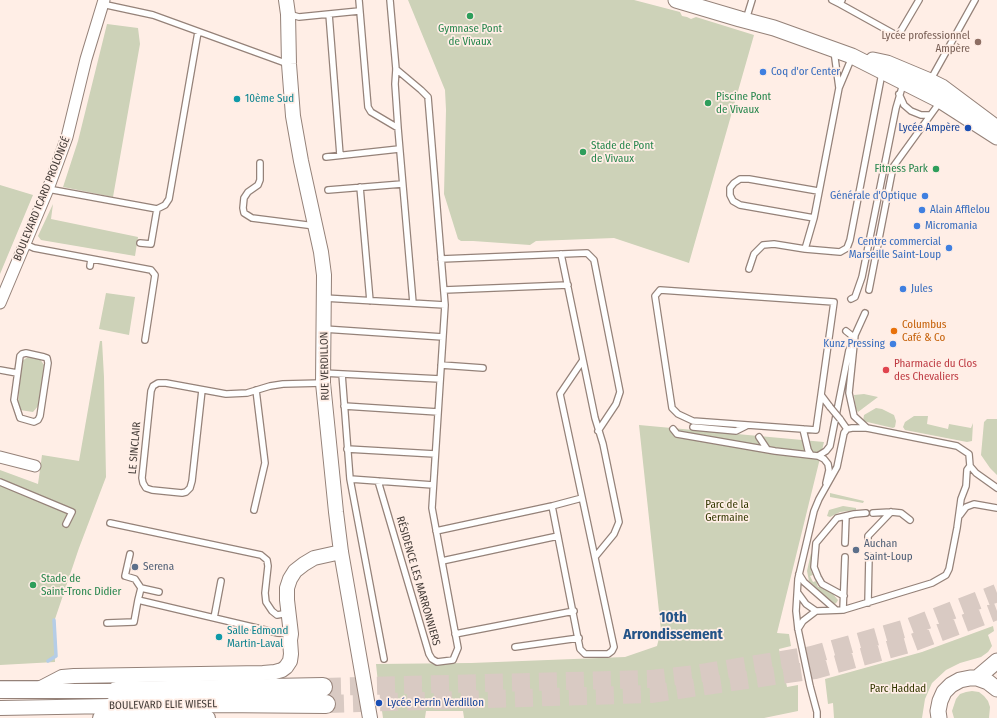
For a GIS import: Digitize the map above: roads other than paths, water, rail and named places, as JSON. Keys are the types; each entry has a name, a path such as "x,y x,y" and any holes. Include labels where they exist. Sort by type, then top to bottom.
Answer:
{"highway":[{"name":"BOULEVARD ELIE WIESEL","path":"115,698 215,703 325,695"}],"main road":[{"path":"676,0 774,28 852,56 882,72 922,88 997,129"},
{"path":"712,0 742,9 750,6 774,28"},
{"path":"852,56 887,63 922,88 997,137"},
{"path":"977,678 997,661"},
{"path":"939,718 938,711 940,701 944,692 951,684 960,680 977,678 988,682 997,689"}],"street":[{"name":"RUE VERDILLON","path":"286,0 288,14 289,64 295,124 301,161 322,259 324,298 323,378 341,552 370,718"},
{"name":"RUE VERDILLON","path":"288,14 291,0"},
{"name":"BOULEVARD ICARD PROLONGÉ","path":"0,304 48,189 67,137 86,59 103,2"},
{"path":"0,457 35,466"},
{"path":"36,690 62,677 74,676 275,672 282,670 290,661 291,634 287,588 290,579 295,571 314,558 341,552"},
{"name":"BOULEVARD ELIE WIESEL","path":"0,691 36,690 115,698"},
{"name":"BOULEVARD ELIE WIESEL","path":"5,708 115,698"},
{"path":"5,708 34,718"},
{"path":"100,718 208,718"}],"lane":[{"path":"359,0 368,107 371,112 398,128"},
{"path":"390,0 396,70 395,84 399,149 413,303"},
{"path":"832,0 841,2 896,35 899,34 919,0"},
{"path":"851,299 855,297 862,277 922,88 975,0"},
{"path":"103,2 153,15 289,64"},
{"path":"288,14 299,17 360,11"},
{"path":"329,14 340,155"},
{"path":"48,189 157,209 165,205 169,198 198,32"},
{"path":"834,49 839,88"},
{"path":"805,249 814,218 839,88 852,56"},
{"name":"RÉSIDENCE LES MARRONNIERS","path":"378,481 429,654 432,659 437,662 453,660 458,648 432,508 445,305 428,97 396,70"},
{"path":"750,269 754,254 763,245 774,244 805,249 840,252 847,248 850,240 882,72"},
{"path":"922,88 930,115"},
{"path":"922,88 904,105 911,111 921,115 930,115"},
{"path":"869,290 891,172 897,160 930,115"},
{"path":"326,157 399,149"},
{"path":"260,163 260,180 258,185 248,192 244,198 244,213 252,218 316,226"},
{"path":"814,218 740,205 733,201 730,195 730,188 740,179 749,178 818,191"},
{"path":"328,190 402,184"},
{"path":"360,187 370,301"},
{"path":"140,243 151,244 157,209"},
{"path":"25,244 34,248 150,270 155,275 145,340"},
{"path":"561,254 619,522 614,534 596,556"},
{"path":"441,259 587,254 594,260 620,392 616,404 598,430"},
{"path":"90,266 91,259"},
{"path":"96,267 98,260"},
{"path":"444,290 568,285"},
{"path":"660,290 834,302 821,395 816,430 693,421 678,414 672,408 655,296 660,290"},
{"path":"324,298 445,305"},
{"path":"865,313 855,335 849,393 854,416 867,428"},
{"path":"324,329 443,337"},
{"path":"846,331 851,335 854,341"},
{"path":"818,456 826,451 830,446 849,350 854,341"},
{"path":"26,353 47,358 48,363 40,416 38,420 34,422 20,418 14,400 17,373 22,354 26,353"},
{"path":"552,506 574,611 580,649 585,654 608,654 614,647 596,556 560,394 583,360"},
{"path":"441,365 483,368"},
{"path":"0,370 17,373"},
{"path":"342,374 350,479 384,659"},
{"path":"323,378 342,374 440,379"},
{"name":"LE SINCLAIR","path":"202,390 190,488 186,492 182,493 146,488 142,478 151,391 153,386 158,383 166,384 202,390 226,394 248,393 270,386 323,378"},
{"path":"254,510 265,463 256,390"},
{"path":"844,394 850,402"},
{"path":"821,395 847,429"},
{"path":"344,406 438,412"},
{"path":"693,427 736,430 747,425"},
{"path":"817,718 817,712 798,629 796,611 799,574 814,511 837,467 844,433 847,429 867,428 957,446 969,454 970,466 976,473 997,488"},
{"path":"673,429 677,434 818,456 824,459 828,464 829,470 824,491"},
{"path":"803,429 810,455"},
{"path":"716,434 719,441"},
{"path":"759,437 766,449"},
{"path":"347,449 435,454"},
{"path":"798,629 802,621 816,612 843,610 868,603 932,583 946,575 949,569 960,515 961,499 966,486 967,470 970,466"},
{"path":"350,479 433,485"},
{"path":"0,482 72,512 66,524"},
{"path":"436,531 582,498"},
{"path":"960,515 966,507 974,504 997,508"},
{"path":"868,543 868,536 891,512"},
{"path":"844,596 822,584 814,567 816,543 837,518 866,513"},
{"path":"873,513 901,513 910,520"},
{"path":"845,543 846,516"},
{"path":"110,523 260,555 267,560 268,566 265,593 266,602 272,611 277,615 289,613"},
{"path":"442,561 558,536"},
{"path":"107,623 134,622 140,588 135,579 125,576 130,554"},
{"path":"868,603 869,556"},
{"path":"843,610 845,557"},
{"path":"799,574 804,582 836,610"},
{"path":"214,618 221,581"},
{"path":"140,588 159,592"},
{"path":"798,593 806,604 816,612"},
{"path":"138,600 278,633 291,634"},
{"path":"455,634 574,611"},
{"path":"515,647 579,638"},
{"path":"0,684 49,684"}],"waterway":[{"path":"48,661 56,656 54,620"}],"tunnel":[{"path":"323,687 651,679 695,674 812,655 907,628 997,593"},
{"path":"326,704 651,694 815,670 912,643 997,611"}],"place":[{"name":"Gymnase Pont de Vivaux","path":"470,16"},
{"name":"Lycée professionnel Ampère","path":"978,42"},
{"name":"Coq d'or Center","path":"763,72"},
{"name":"10ème Sud","path":"237,99"},
{"name":"Piscine Pont de Vivaux","path":"708,103"},
{"name":"Lycée Ampère","path":"968,128"},
{"name":"Stade de Pont de Vivaux","path":"583,152"},
{"name":"Fitness Park","path":"936,169"},
{"name":"Générale d'Optique","path":"925,196"},
{"name":"Alain Afflelou","path":"922,210"},
{"name":"Micromania","path":"917,226"},
{"name":"Centre commercial Marseille Saint-Loup","path":"949,248"},
{"name":"Jules","path":"903,289"},
{"name":"Columbus Café & Co","path":"894,331"},
{"name":"Kunz Pressing","path":"893,344"},
{"name":"Pharmacie du Clos des Chevaliers","path":"886,370"},
{"name":"Auchan Saint-Loup","path":"856,550"},
{"name":"Serena","path":"135,567"},
{"name":"Stade de Saint-Tronc Didier","path":"33,585"},
{"name":"Salle Edmond Martin-Laval","path":"219,637"},
{"name":"Lycée Perrin Verdillon","path":"379,703"}],"district":[{"name":"10th Arrondissement","path":"673,626"}],"park label":[{"name":"Parc de la Germaine","path":"727,511"},
{"name":"Parc Haddad","path":"898,689"}]}
